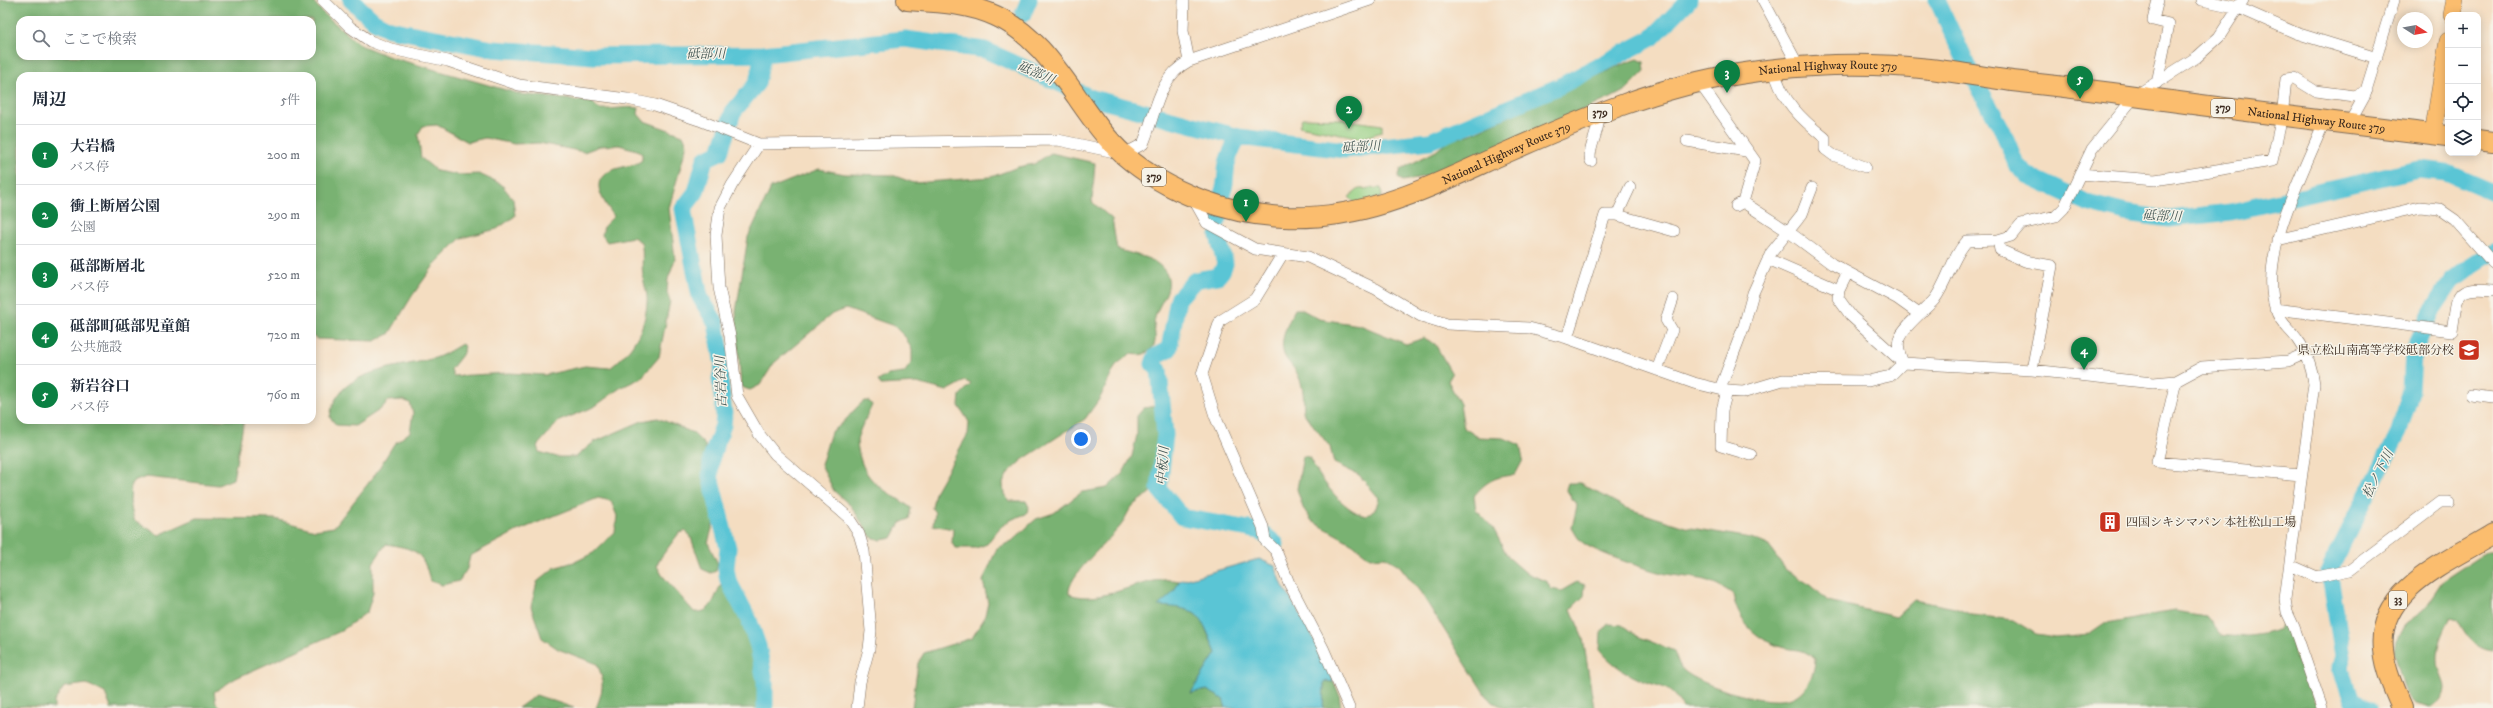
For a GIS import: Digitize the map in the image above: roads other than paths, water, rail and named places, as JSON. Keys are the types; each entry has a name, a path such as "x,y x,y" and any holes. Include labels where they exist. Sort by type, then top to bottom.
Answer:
{"highway":[{"name":"National Highway Route 379","path":"907,0 949,2 999,17 1023,32 1050,61 1090,116 1124,154 1156,178 1192,197 1236,210 1281,217 1347,214 1394,202 1598,114 1639,98 1699,82 1774,69 1799,67 1885,65 1954,72 2282,117 2440,135"},
{"path":"2481,140 2493,142"},
{"name":"33","path":"2402,708 2386,666 2383,650 2382,636 2386,621 2393,606 2410,587 2493,534"}],"main road":[{"path":"2453,12 2455,0"},
{"path":"2440,135 2447,48"}],"street":[{"path":"322,0 350,27 370,41 391,49 448,61 520,85 628,99 655,105 727,130 759,144 773,145 860,141 1058,140 1124,154 1143,144 1161,91 1178,67 1189,61 1370,0"},
{"path":"1184,0 1183,31 1189,61"},
{"path":"2157,84 2168,24 2153,20 2158,0"},
{"path":"2202,0 2241,4 2296,33 2377,58"},
{"path":"2349,124 2366,90 2394,0"},
{"path":"1764,1 1799,67"},
{"path":"1903,363 1898,350 1900,338 1919,314 1934,300 1943,285 1958,252 1967,241 1998,240 2011,236 2021,224 2056,216 2064,208 2092,149 2135,96 2157,84 2197,57 2214,42 2241,4"},
{"path":"1774,69 1778,86 1794,111 1825,138 1825,149 1834,155 1864,167"},
{"path":"2079,176 2155,180 2246,165 2264,164 2272,161 2282,117 2286,79 2294,78 2315,91 2355,96 2366,90"},
{"path":"1699,82 1746,151 1755,161 1739,204 1789,232 1847,274 1864,280 1919,314"},
{"path":"1591,161 1589,153 1596,137 1599,121 1598,114"},
{"path":"2322,708 2294,627 2286,612 2285,599 2314,384 2311,366 2298,340 2279,320 2272,293 2272,271 2278,234 2324,122"},
{"path":"1687,141 1746,151"},
{"path":"759,144 732,185 720,208 716,235 719,288 730,336 737,396 759,434 775,454 848,517 859,534 864,552 871,631 869,649 860,682 858,708"},
{"path":"1617,215 1630,187"},
{"path":"1750,455 1721,446 1723,390 1744,326 1753,292 1768,259 1802,214 1812,188"},
{"path":"1192,197 1207,223 1255,249 1308,257 1376,289 1421,316 1447,324 1529,328 1567,338 1694,383 1723,390 1743,392 1783,380 1868,381 1890,376 1903,363"},
{"path":"2278,234 2420,207 2439,209 2455,220 2483,254 2493,263"},
{"path":"1567,338 1605,216 1617,215 1674,231"},
{"path":"1998,240 2000,250 2026,261 2052,266 2032,370"},
{"path":"1282,254 1255,299 1220,321 1210,355 1205,363 1202,374 1215,416 1264,527 1265,540 1276,551 1289,583 1326,654 1349,708"},
{"path":"1768,259 1838,290"},
{"path":"1847,274 1838,290 1838,298 1851,316 1903,363 2032,370 2153,382 2176,381 2202,367 2288,361 2304,354"},
{"path":"2275,309 2452,331 2457,300 2463,291 2471,288 2493,290"},
{"path":"1657,370 1672,330 1666,320 1673,299"},
{"path":"2176,381 2157,462 2301,475"},
{"path":"2471,395 2493,398"},
{"path":"2290,565 2317,577 2350,570 2440,502 2449,502"}],"water":[{"path":"1259,559 1275,566 1283,586 1308,627 1334,682 1324,681 1323,708 1226,708 1223,699 1207,690 1191,693 1216,653 1198,616 1183,609 1158,606 1174,592 1179,581"}],"waterway":[{"name":"砥部川","path":"351,0 374,21 389,29 493,49 594,56 763,54 905,39 985,50 1092,98 1239,137 1345,150 1430,141 1560,86 1652,38 1689,0"},
{"path":"1023,14 1029,0"},
{"name":"砥部川","path":"1937,0 1971,73 2002,129 2016,164 2027,175 2087,203 2126,213 2169,219 2231,212 2419,169 2446,172 2493,192"},
{"name":"古岩谷川","path":"763,54 757,83 733,112 720,152 705,159 696,192 683,209 700,297 716,323 723,366 720,379 724,414 723,425 711,459 710,476 728,548 726,568 728,580 749,620 758,646 765,681 765,708"},
{"name":"中板川","path":"1222,194 1225,185 1227,163 1239,137"},
{"name":"中板川","path":"1217,223 1220,215"},
{"name":"中板川","path":"1218,236 1225,264 1222,271 1218,276 1195,280 1178,299 1169,349 1156,356 1153,364 1159,370 1165,435 1159,489 1182,517 1260,531 1276,544"},
{"name":"松ノ下川","path":"2369,708 2352,700 2340,667 2343,656 2329,570 2399,432 2411,391 2413,353 2433,309 2452,281 2471,266 2493,252"}],"place":[{"name":"砥部断層北","path":"1727,93"},
{"name":"新岩谷口","path":"2080,99"},
{"name":"衝上断層公園","path":"1349,129"},
{"name":"大岩橋","path":"1246,222"},
{"name":"県立松山南高等学校砥部分校","path":"2469,350"},
{"name":"砥部町砥部児童館","path":"2084,370"},
{"name":"四国シキシマパン 本社松山工場","path":"2110,522"}]}
